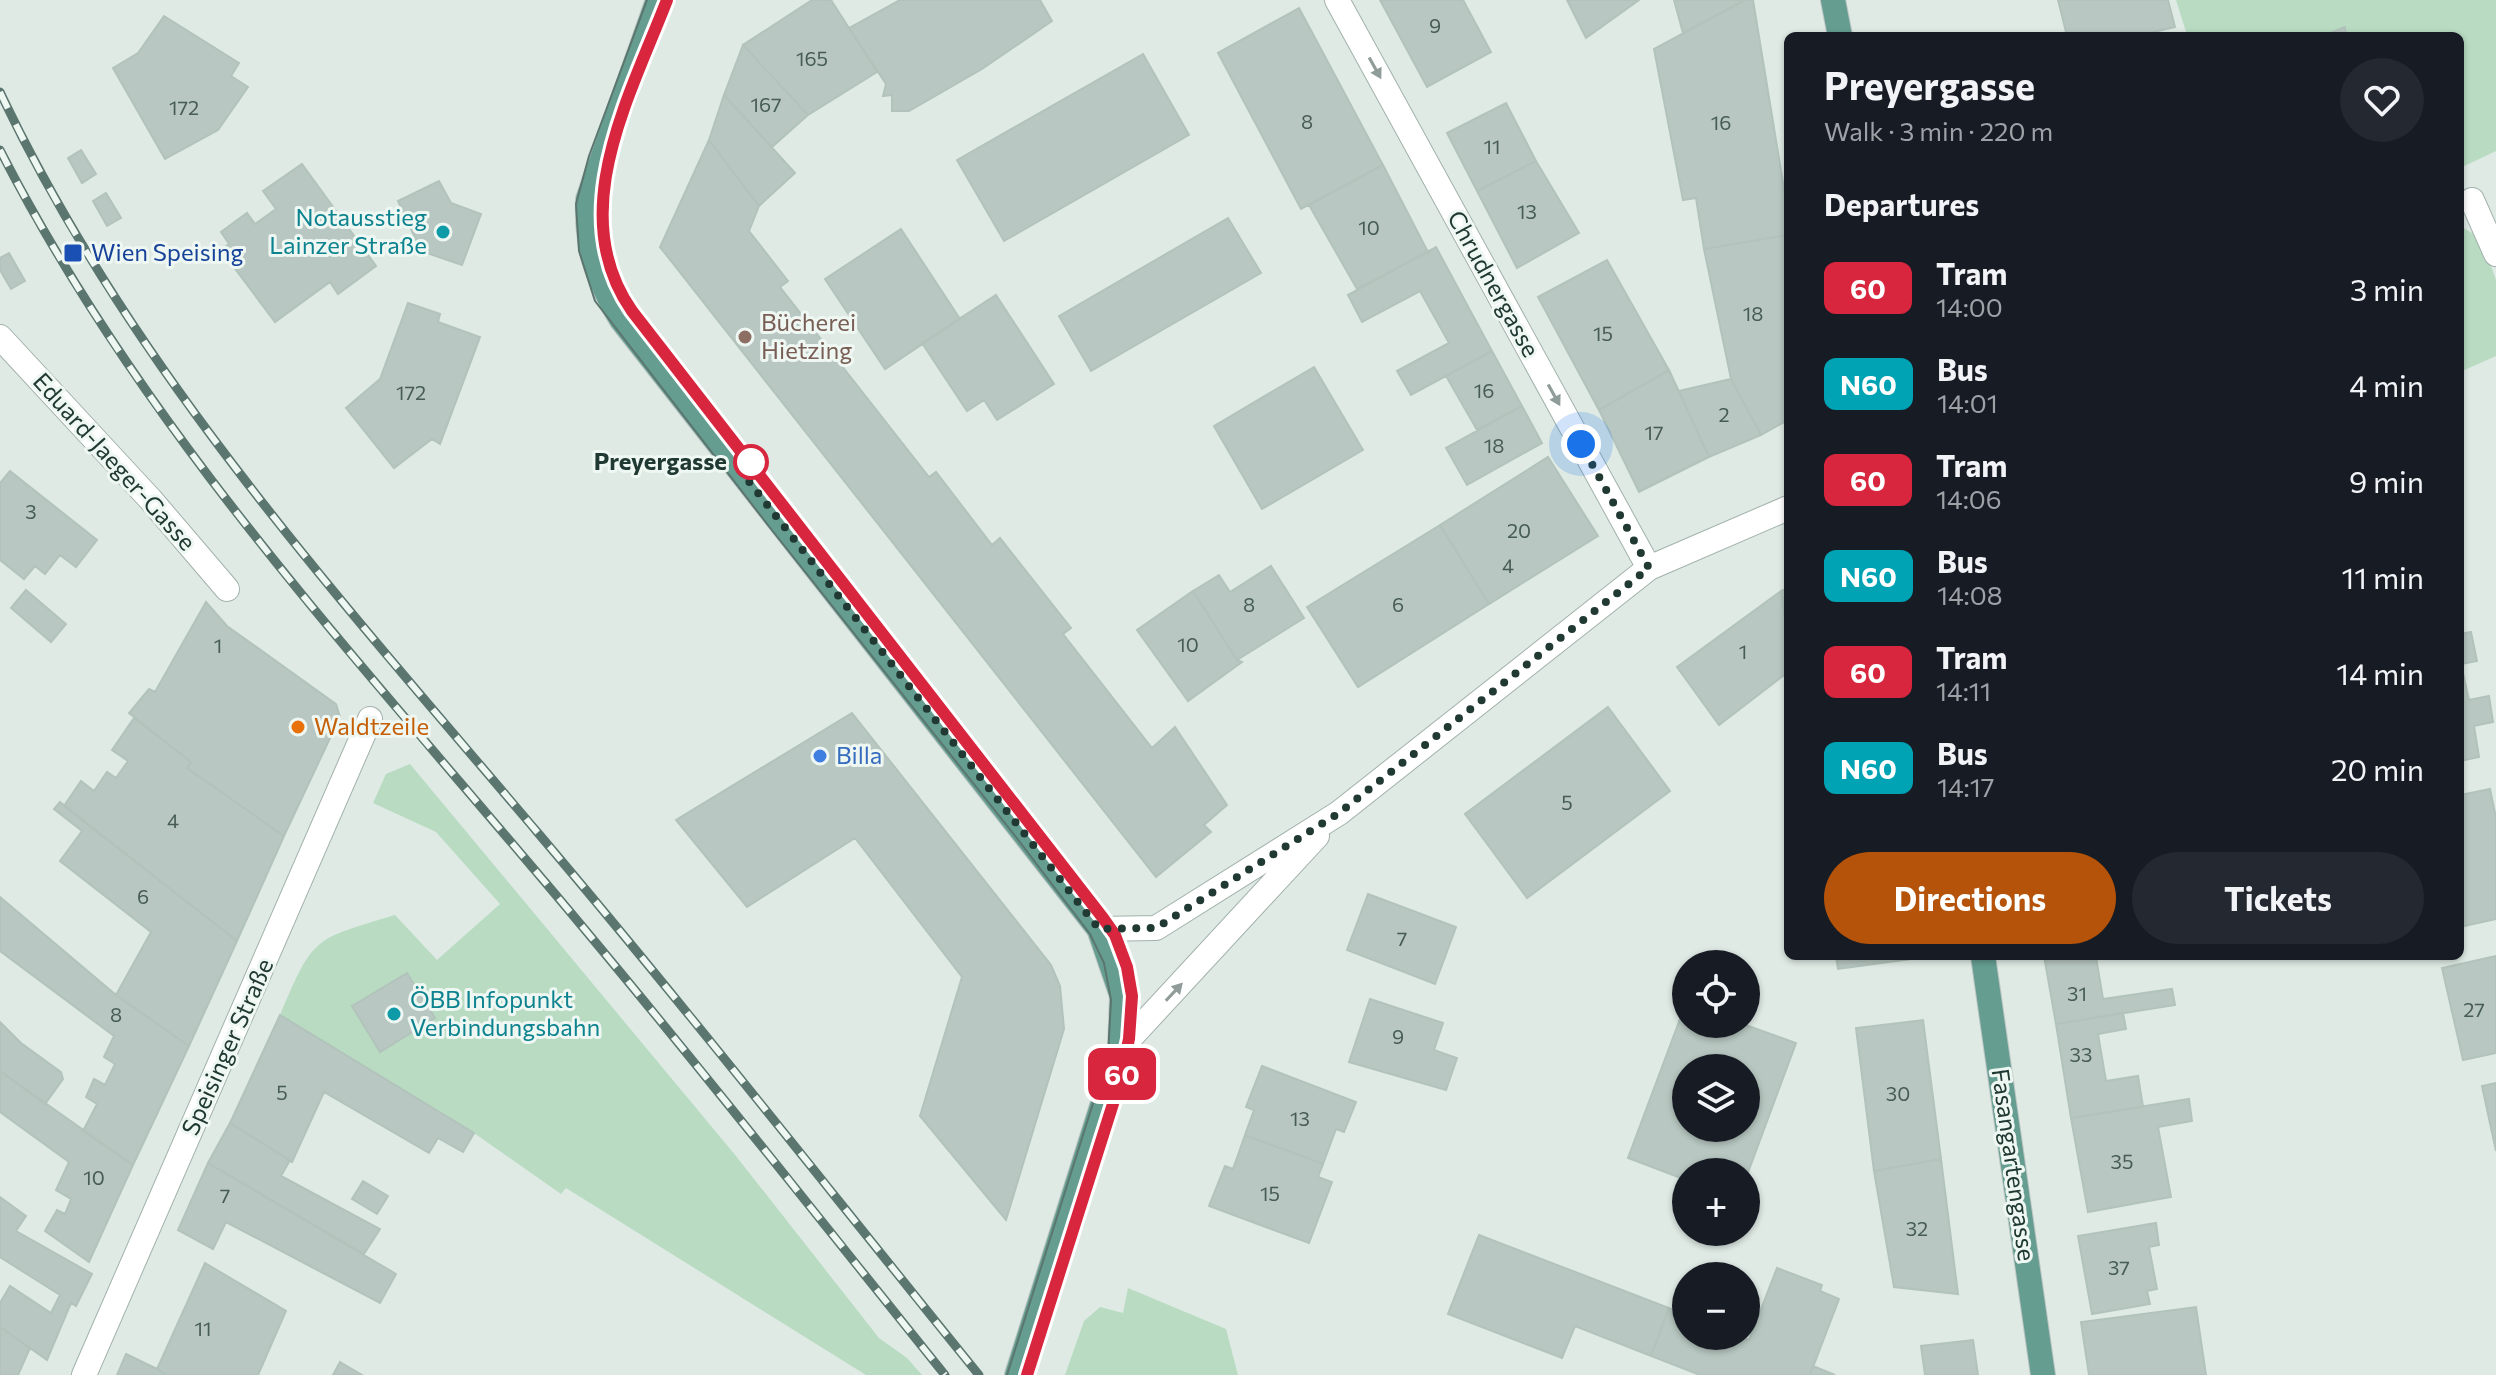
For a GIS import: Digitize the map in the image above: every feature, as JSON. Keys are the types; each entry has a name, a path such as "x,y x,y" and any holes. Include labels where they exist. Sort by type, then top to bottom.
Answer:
{"main road":[{"path":"658,0 588,199 587,221 596,274 621,319 1099,929 1122,996 1120,1049 1017,1375"},
{"path":"1833,0 1839,32"},
{"name":"Fasangartengasse","path":"1984,960 2043,1375"}],"street":[{"name":"Chrudnergasse","path":"1337,0 1649,568"},
{"path":"2472,200 2496,254"},
{"name":"Eduard-Jaeger-Gasse","path":"0,337 151,500 227,589"},
{"path":"1099,929 1156,928 1339,813 1649,568 1784,510"},
{"name":"Speisinger Straße","path":"84,1375 370,719"},
{"path":"1120,1049 1339,813"}],"green space":[{"path":"2176,0 2496,0 2496,151 2464,166 2464,32 2186,32"},
{"path":"2464,228 2481,238 2496,280 2496,356 2464,370"},
{"path":"410,764 736,1156 879,1338 907,1358 922,1375 866,1375 566,1188 561,1194 474,1133 280,1015 310,955 332,937 395,915 437,960 500,904 436,832 373,803 386,774"},
{"path":"1128,1288 1226,1329 1238,1375 1065,1375 1084,1321 1100,1307 1123,1313"}],"building":[{"path":"812,0 831,0 877,72 808,115 743,45"},
{"path":"900,0 1040,0 1052,21 982,69 909,111 892,111 892,95 883,96 886,84 849,28"},
{"path":"1380,0 1463,0 1491,52 1427,87"},
{"path":"1567,0 1639,0 1586,38"},
{"path":"1674,0 1745,0 1683,33"},
{"path":"1745,0 1753,0 1784,189 1784,236 1704,249 1696,198 1683,200 1654,49"},
{"path":"2058,0 2168,0 2175,27 2154,32 2066,32"},
{"path":"1299,8 1383,165 1301,209 1218,53"},
{"path":"164,16 239,63 231,76 248,87 218,130 165,159 113,68 138,53"},
{"path":"743,45 808,115 772,147 724,95"},
{"path":"1143,54 1189,135 1004,241 957,160"},
{"path":"724,95 795,173 759,206 709,140"},
{"path":"1506,103 1536,161 1477,191 1447,133"},
{"path":"709,140 759,206 749,231 788,281 780,287 929,477 936,472 992,545 1000,538 1071,628 1063,634 1152,748 1175,727 1227,805 1204,825 1211,832 1156,877 660,247"},
{"path":"81,150 96,174 82,183 68,158"},
{"path":"1536,161 1579,233 1517,268 1477,191"},
{"path":"302,164 376,266 338,294 330,282 275,322 221,250 229,244 221,232 247,213 255,224 276,209 263,191"},
{"path":"1383,165 1428,252 1357,289 1309,205"},
{"name":"Notausstieg Lainzer Straße","path":"439,181 451,203 481,214 462,265 421,251 398,201"},
{"path":"106,193 121,218 107,226 93,201"},
{"path":"1228,218 1261,273 1091,371 1059,316"},
{"path":"901,229 960,319 885,369 825,279"},
{"path":"1784,236 1784,422 1761,435 1731,379 1704,249"},
{"path":"1436,247 1492,351 1411,395 1397,371 1449,343 1420,291 1362,322 1348,295"},
{"path":"9,253 25,281 11,289 0,270 0,258"},
{"path":"1607,260 1669,370 1599,410 1538,297"},
{"path":"996,295 1054,384 997,420 984,400 967,411 922,343"},
{"path":"408,303 440,314 438,322 480,337 440,444 432,439 394,468 346,408 380,379"},
{"path":"1492,351 1522,406 1477,430 1446,376"},
{"path":"1314,367 1363,450 1262,509 1214,426"},
{"path":"1669,370 1709,457 1639,492 1599,410"},
{"path":"1731,379 1761,435 1709,457 1679,391"},
{"path":"1522,406 1542,443 1467,485 1446,448"},
{"path":"1548,457 1598,536 1489,604 1440,525"},
{"path":"10,471 97,540 76,567 60,555 45,574 35,566 24,579 0,560 0,483"},
{"path":"1440,525 1489,604 1358,687 1307,607"},
{"path":"1271,566 1304,618 1237,660 1193,591 1219,575 1230,592"},
{"path":"26,590 66,624 51,642 11,608"},
{"path":"1193,591 1237,660 1242,662 1188,701 1137,630"},
{"path":"1781,591 1784,675 1719,725 1677,667"},
{"path":"206,602 227,626 336,704 340,717 284,836 187,768 191,762 129,713 149,689 155,692"},
{"path":"2471,632 2477,661 2464,663 2464,633"},
{"path":"2464,678 2469,700 2489,696 2493,722 2474,726 2479,757 2464,760"},
{"path":"1608,707 1670,791 1527,898 1465,814"},
{"path":"852,713 1051,965 1060,986 1064,1029 1006,1220 920,1116 962,977 855,838 747,907 676,820"},
{"path":"134,718 191,762 187,768 284,836 237,941 64,806 81,781 94,791 107,772 116,778 128,761 112,750"},
{"path":"2490,789 2496,818 2496,919 2464,926 2464,794"},
{"path":"60,802 237,941 189,1046 116,995 151,932 60,861 82,831 54,809"},
{"path":"1368,894 1456,927 1435,984 1347,950"},
{"path":"0,897 116,995 189,1046 133,1165 83,1131 97,1104 86,1097 94,1079 105,1085 115,1064 104,1057 114,1036 0,951"},
{"path":"2496,956 2496,1053 2463,1060 2442,968"},
{"path":"1837,960 1905,960 1838,969"},
{"path":"2045,960 2096,960 2103,999 2172,989 2175,1005 2056,1024"},
{"name":"ÖBB Infopunkt Verbindungsbahn","path":"407,973 435,1018 380,1052 352,1006"},
{"path":"1370,999 1443,1023 1434,1050 1457,1058 1446,1090 1349,1062"},
{"path":"2123,1013 2126,1029 2098,1034 2106,1081 2138,1076 2143,1107 2071,1118 2056,1024"},
{"path":"280,1015 474,1133 463,1152 438,1138 429,1153 324,1092 292,1162 230,1123"},
{"path":"1923,1020 1941,1159 1874,1171 1856,1028"},
{"path":"0,1022 21,1043 61,1072 63,1079 45,1104 0,1071"},
{"path":"1760,1030 1796,1043 1760,1140 1760,1054 1672,1054 1672,1142 1759,1142 1753,1158 1672,1158 1672,1175 1628,1158 1673,1038 1760,1038"},
{"path":"1262,1066 1356,1102 1344,1132 1336,1129 1323,1164 1245,1135 1254,1110 1246,1107"},
{"path":"0,1071 133,1165 89,1262 45,1231 57,1210 65,1214 71,1199 56,1190 69,1162 0,1112"},
{"path":"2496,1083 2496,1151 2482,1086"},
{"path":"2189,1099 2192,1121 2158,1127 2171,1197 2088,1212 2071,1118"},
{"path":"230,1123 290,1160 281,1176 380,1229 364,1254 208,1163"},
{"path":"1245,1135 1323,1164 1318,1177 1332,1182 1309,1243 1209,1206 1225,1166 1233,1169"},
{"path":"1941,1159 1958,1294 1894,1287 1874,1171"},
{"path":"208,1163 396,1274 380,1303 226,1222 213,1249 178,1230"},
{"path":"363,1181 388,1196 377,1214 352,1199"},
{"path":"0,1197 26,1216 16,1231 92,1274 76,1306 71,1303 47,1360 0,1327 0,1303 10,1286 51,1313 60,1295 0,1257"},
{"path":"2156,1223 2159,1245 2149,1247 2157,1289 2147,1291 2150,1304 2092,1314 2078,1236"},
{"path":"1479,1235 1669,1308 1651,1356 1575,1326 1562,1358 1448,1314"},
{"path":"205,1263 286,1311 258,1375 167,1375 157,1369"},
{"path":"1777,1268 1822,1285 1820,1291 1839,1299 1810,1375 1700,1375 1651,1356 1669,1308 1672,1309 1672,1350 1760,1350 1760,1312"},
{"path":"2196,1307 2206,1375 2089,1375 2081,1322"},
{"path":"0,1327 30,1348 18,1375 0,1375"},
{"path":"1973,1340 1978,1375 1925,1375 1921,1346"},
{"path":"126,1354 157,1369 167,1375 117,1375"},
{"path":"340,1362 362,1375 333,1375"},
{"path":"1813,1366 1835,1375 1810,1375"}],"tram line":[{"path":"647,0 589,156 576,204 579,251 595,301 771,529 1016,837 1090,934 1104,963 1111,1000 1108,1056 1007,1375"},
{"path":"667,0 636,75 610,155 603,195 604,235 612,274 632,311 1103,918 1115,935 1127,967 1132,996 1128,1048 1027,1375"},
{"name":"60","path":"667,0 619,125 601,205 606,260 614,280 632,311 1103,918 1115,935 1127,967 1132,996 1126,1061 1027,1375"}],"railway":[{"path":"0,92 53,194 112,292 176,387 245,480 316,570 650,967 979,1375"},
{"path":"0,150 53,247 112,340 240,518 630,984 945,1375"}],"place":[{"name":"Notausstieg Lainzer Straße","path":"443,232"},
{"name":"Wien Speising","path":"73,253"},
{"name":"Bücherei Hietzing","path":"745,337"},
{"name":"Preyergasse","path":"751,462"},
{"name":"Waldtzeile","path":"298,727"},
{"name":"Billa","path":"820,756"},
{"name":"ÖBB Infopunkt Verbindungsbahn","path":"394,1014"}],"route":[{"path":"751,462 740,470 1099,929 1156,928 1339,813 1649,568 1581,444"}]}
